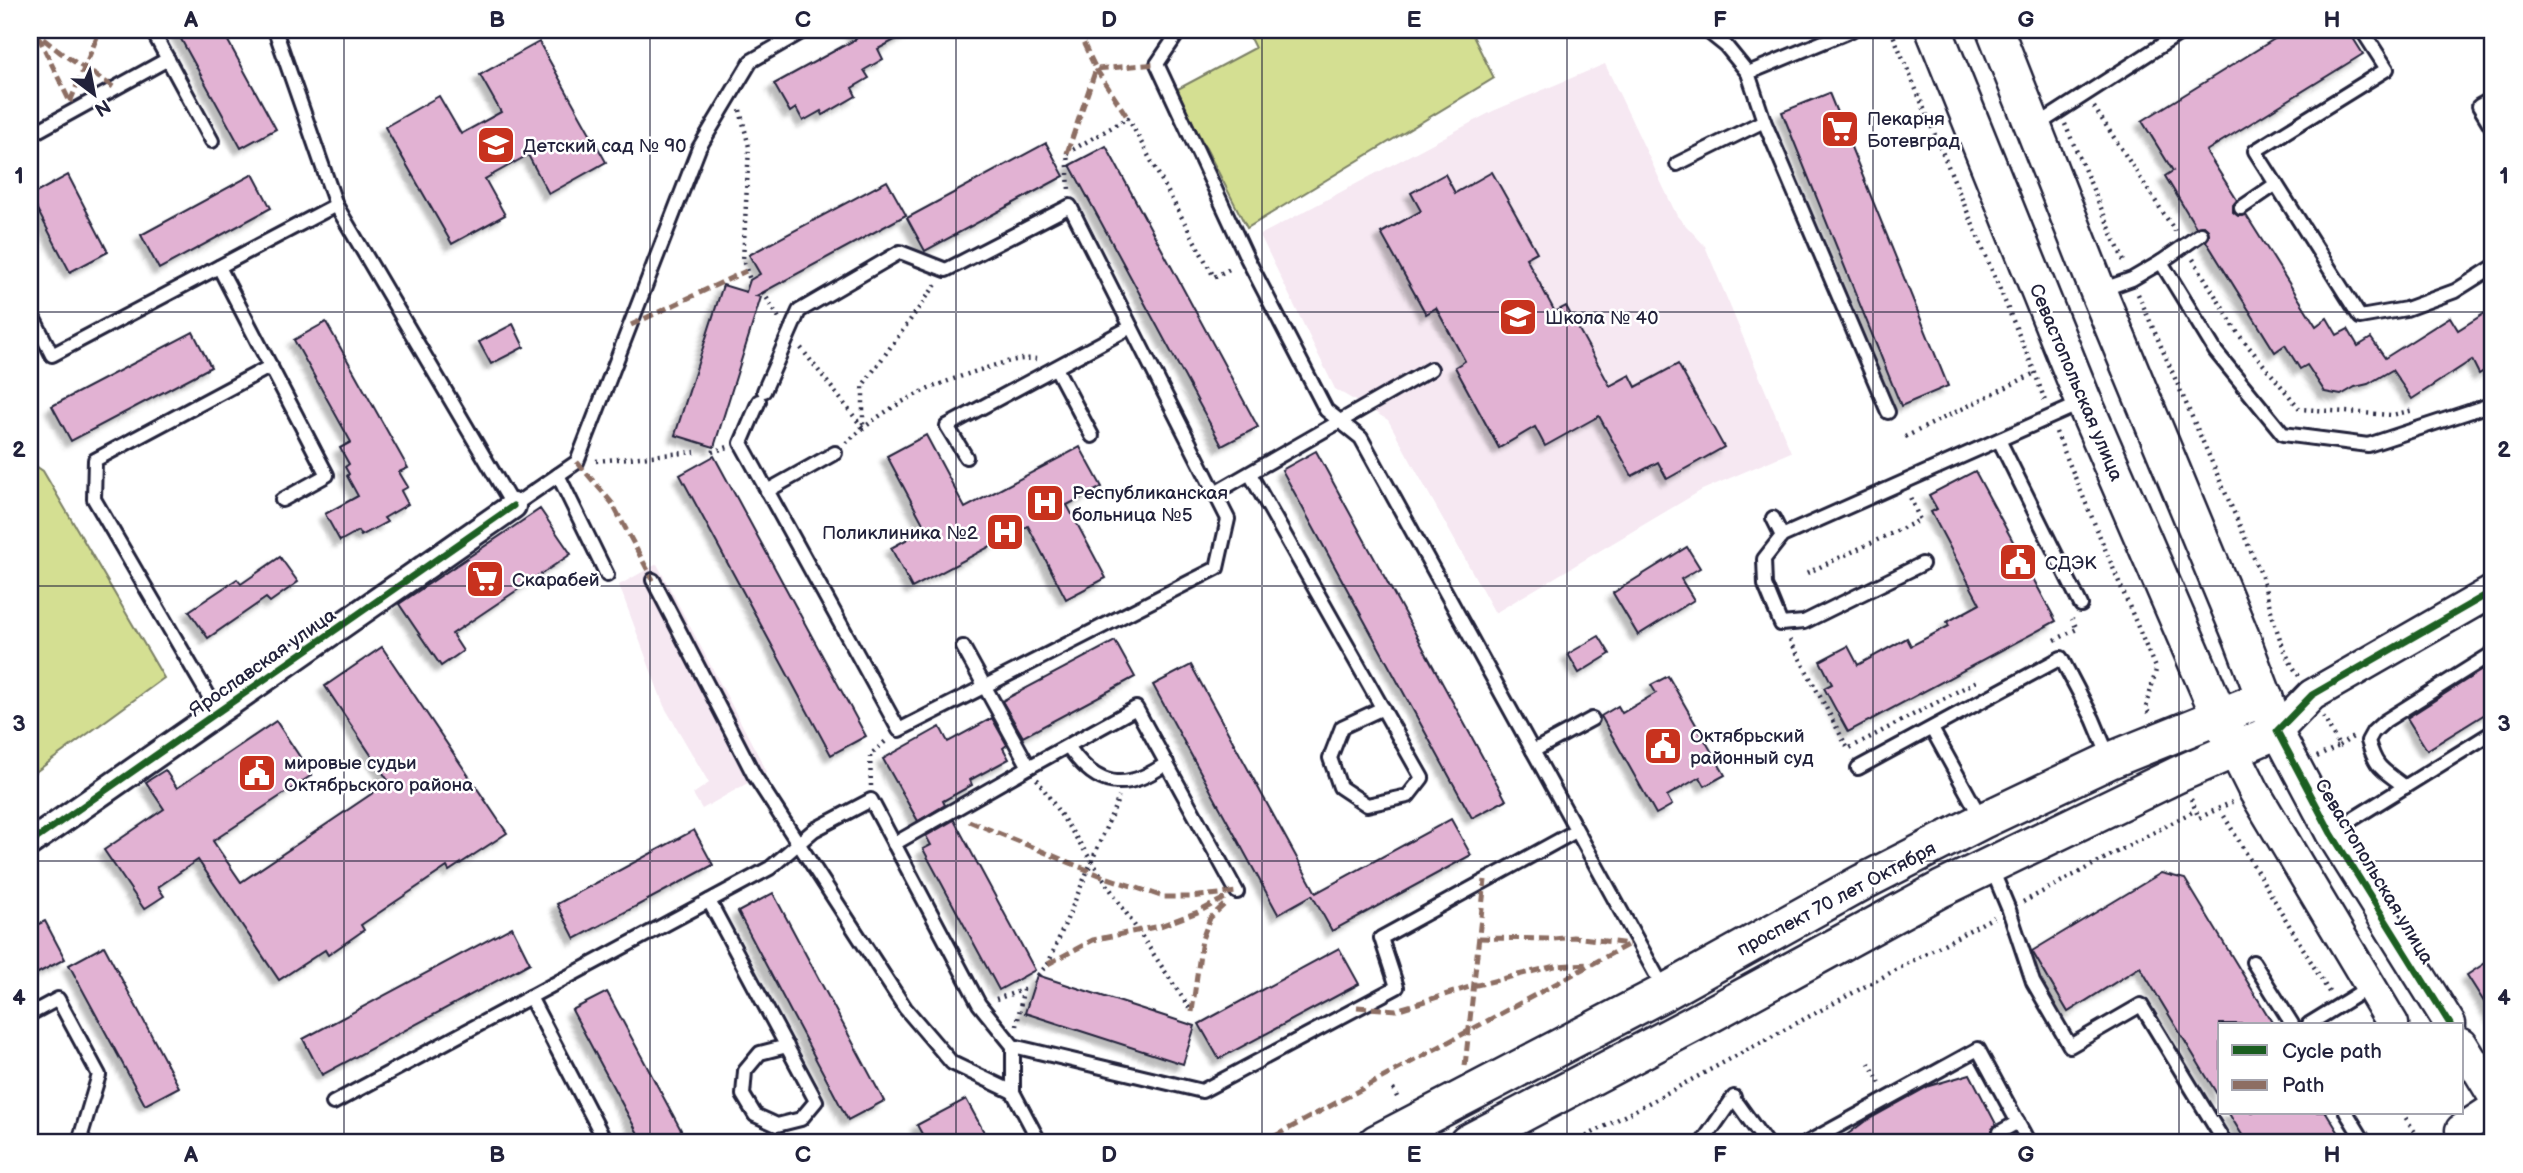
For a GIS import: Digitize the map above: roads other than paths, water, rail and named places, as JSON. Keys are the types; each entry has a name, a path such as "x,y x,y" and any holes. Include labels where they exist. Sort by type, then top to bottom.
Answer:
{"main road":[{"name":"Севастопольская улица","path":"1934,30 2084,402 2234,751"},
{"name":"Севастопольская улица","path":"1995,30 2047,119 2098,291 2241,636 2277,731"},
{"name":"проспект 70 лет Октября","path":"1392,1139 1861,883 1982,821 2111,760 2265,698"},
{"name":"проспект 70 лет Октября","path":"1468,1143 1990,864 2277,731"},
{"path":"1665,992 1695,1023"}],"street":[{"name":"Ярославская улица","path":"30,843 513,506"},
{"name":"проспект 70 лет Октября","path":"2277,731 2312,695 2493,591"},
{"name":"проспект 70 лет Октября","path":"2265,698 2312,695"},
{"name":"Севастопольская улица","path":"2277,731 2331,833 2449,1023"},
{"name":"Севастопольская улица","path":"2234,751 2254,791 2392,1023"},
{"path":"2464,1047 2493,1095"},
{"path":"2460,1128 2493,1109"}],"lane":[{"path":"152,30 212,141"},
{"path":"276,30 336,205 513,506 577,462 699,148 751,61 805,30"},
{"path":"1180,30 1157,64 1247,258 1326,410 1361,438 1665,992"},
{"path":"1706,30 1726,46 1748,73 1764,121 1888,412"},
{"path":"1748,73 1852,30"},
{"path":"2047,119 2185,30"},
{"path":"2362,30 2387,69 2255,151 2360,317 2406,309 2455,291 2493,267"},
{"path":"30,135 168,59"},
{"path":"2493,97 2479,106 2493,129"},
{"path":"1677,164 1764,121"},
{"path":"2241,208 2276,184"},
{"path":"30,311 52,355 336,205"},
{"path":"1070,206 1132,327 1228,519 1217,568 899,730 741,443 799,311 900,252 946,270 1070,206"},
{"path":"2098,291 2132,279 2201,234"},
{"path":"2161,262 2216,352 2283,434 2368,445 2493,404"},
{"path":"219,267 327,475 282,500"},
{"path":"966,457 947,426 1132,327"},
{"path":"218,712 94,499 95,460 271,366"},
{"path":"1056,368 1092,436"},
{"path":"1216,493 1431,369"},
{"path":"1922,564 1804,622 1781,624 1765,586 1764,559 1782,536 2084,402"},
{"path":"1999,440 2081,605"},
{"path":"767,491 835,453"},
{"path":"1250,474 1383,708 1422,778 1408,796 1367,805 1340,787 1330,758 1342,727 1383,708"},
{"path":"558,475 607,575"},
{"path":"1773,518 1782,536"},
{"path":"653,580 754,775 905,1008 953,1063 1013,1092"},
{"path":"963,647 1029,767"},
{"path":"2406,787 2376,764 2368,741 2373,732 2385,721 2493,653"},
{"path":"1858,768 2061,658 2111,760"},
{"path":"894,844 1136,708 1237,892"},
{"path":"1533,751 1592,719"},
{"path":"1932,729 1982,821"},
{"path":"2331,833 2493,732"},
{"path":"1068,746 1081,765 1101,779 1124,783 1147,777 1167,764"},
{"path":"333,1103 770,868 814,830 871,800 979,1004 1013,1046 1202,1091 1397,987 1381,938 1576,831"},
{"path":"1990,864 2009,910 2033,982 2070,1046 2141,1004 2225,1143"},
{"path":"709,901 787,1046 816,1101 801,1119 777,1125 755,1115 743,1095 745,1071 761,1053 787,1046"},
{"path":"2253,962 2291,1023"},
{"path":"2311,1023 2370,987"},
{"path":"530,997 606,1143"},
{"path":"30,1014 58,999 99,1076 81,1135 85,1143"},
{"path":"1013,1046 1013,1092 1040,1143"},
{"path":"1807,1143 1978,1049 2029,1143"},
{"path":"1702,1143 1736,1101 1766,1143"},
{"path":"2347,1114 2365,1143"},
{"path":"2000,1132 2018,1122"}],"place":[{"name":"Пекарня Ботевград","path":"1840,129"},
{"name":"Детский сад № 90","path":"496,145"},
{"name":"Школа № 40","path":"1518,317"},
{"name":"Республиканская больница №5","path":"1045,503"},
{"name":"Поликлиника №2","path":"1005,532"},
{"name":"СДЭК","path":"2018,562"},
{"name":"Скарабей","path":"485,579"},
{"name":"Октябрьский районный суд","path":"1663,746"},
{"name":"мировые судьи Октябрьского района","path":"257,773"}]}
